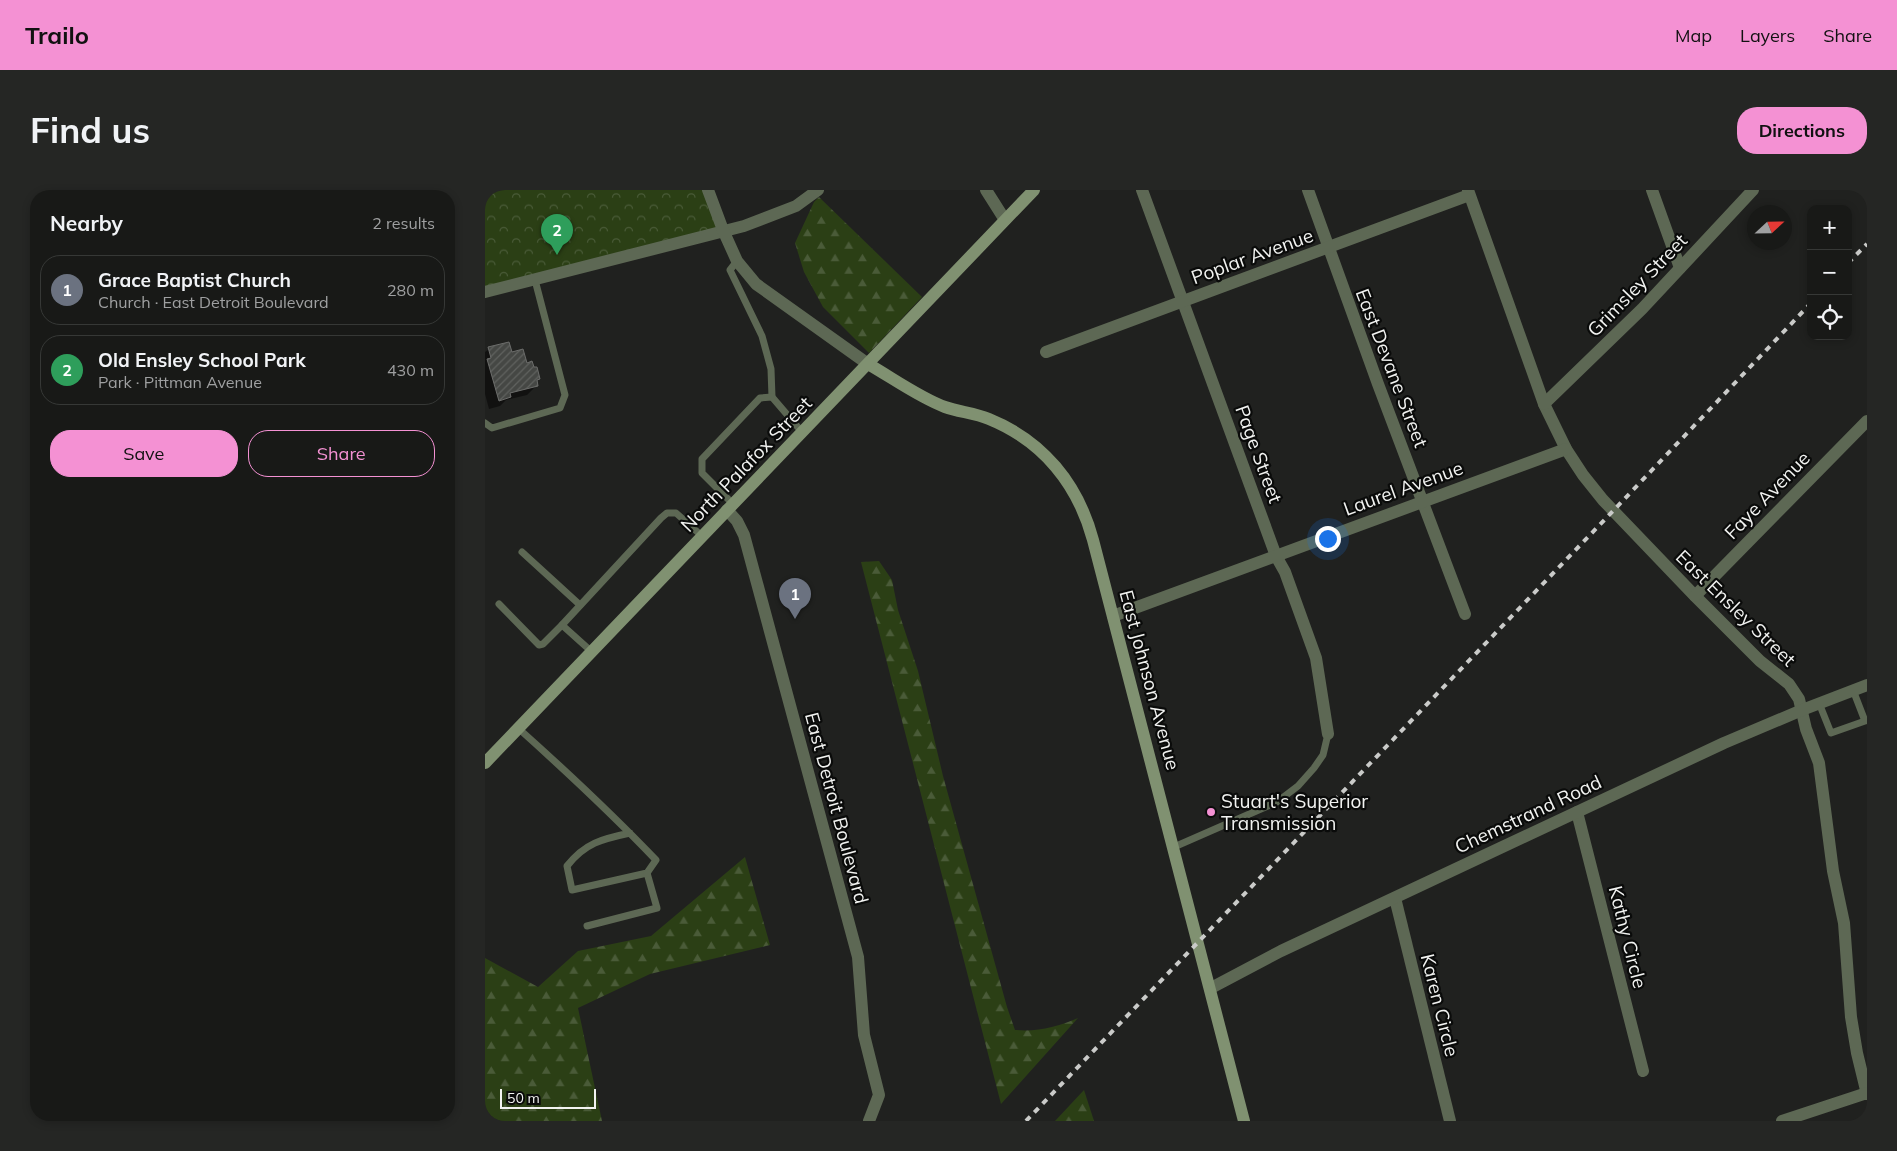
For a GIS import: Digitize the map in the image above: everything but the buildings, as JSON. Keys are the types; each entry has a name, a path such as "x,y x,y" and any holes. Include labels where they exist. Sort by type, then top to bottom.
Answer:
{"main road":[{"name":"North Palafox Street","path":"485,763 1034,190"},
{"name":"East Johnson Avenue","path":"868,364 944,407 987,418 1015,431 1036,446 1052,463 1083,507 1211,988 1244,1121"}],"street":[{"path":"708,190 737,261 756,284 868,364"},
{"path":"485,292 744,226 796,206 818,190"},
{"path":"986,190 1005,220"},
{"name":"Page Street","path":"1142,190 1276,556 1285,572 1316,658 1328,734"},
{"name":"East Devane Street","path":"1308,190 1465,614"},
{"path":"1651,190 1680,268"},
{"name":"Grimsley Street","path":"1544,404 1594,357 1753,190"},
{"name":"Poplar Avenue","path":"1046,352 1328,248 1469,192"},
{"name":"East Ensley Street","path":"1469,192 1544,404 1566,449 1583,475 1603,500 1695,596 1760,661 1789,684 1795,692 1802,710 1806,730 1819,763 1833,872 1843,923 1851,1018 1867,1094"},
{"name":"Faye Avenue","path":"1695,596 1867,421"},
{"name":"Laurel Avenue","path":"1113,616 1423,500 1566,449"},
{"name":"East Detroit Boulevard","path":"730,507 744,535 858,956 864,1035 879,1095 869,1121"},
{"name":"Chemstrand Road","path":"1211,988 1281,951 1724,743 1867,685"},
{"name":"Kathy Circle","path":"1577,812 1643,1071"},
{"name":"Karen Circle","path":"1395,898 1450,1121"},
{"path":"1782,1121 1867,1094"}],"lane":[{"path":"737,261 730,270 762,336 771,368 772,398 802,432"},
{"path":"485,423 492,428 560,408 565,395 535,280"},
{"path":"730,507 702,472 702,459 760,398 772,398"},
{"path":"499,604 539,645 543,644 667,513 676,513 702,536"},
{"path":"523,552 580,605"},
{"path":"562,625 592,652"},
{"path":"1819,703 1831,733 1840,730 1865,720 1853,690"},
{"path":"519,728 589,793 630,833 656,860 647,872 572,890 567,866 577,854 593,844 630,833"},
{"path":"1174,847 1277,802 1298,786 1314,768 1323,755 1328,734"},
{"path":"587,926 657,908 647,872"}],"green space":[{"path":"485,190 708,190 723,230 485,292"},
{"path":"819,197 922,297 869,353 823,307 804,272 795,243 814,202"},
{"path":"879,561 892,580 898,610 918,671 943,776 1015,1030 1047,1028 1078,1018 1001,1104 861,562"},
{"path":"745,857 770,945 650,974 578,1008 602,1121 485,1121 485,958 538,987 578,951 651,936"},
{"path":"1084,1090 1094,1121 1055,1121"}],"railway":[{"path":"1852,259 1867,244"},
{"path":"1026,1121 1807,307"}],"place":[{"name":"Old Ensley School Park","path":"557,255"},
{"name":"Grace Baptist Church","path":"795,619"},
{"name":"Stuart's Superior Transmission","path":"1211,812"}]}
